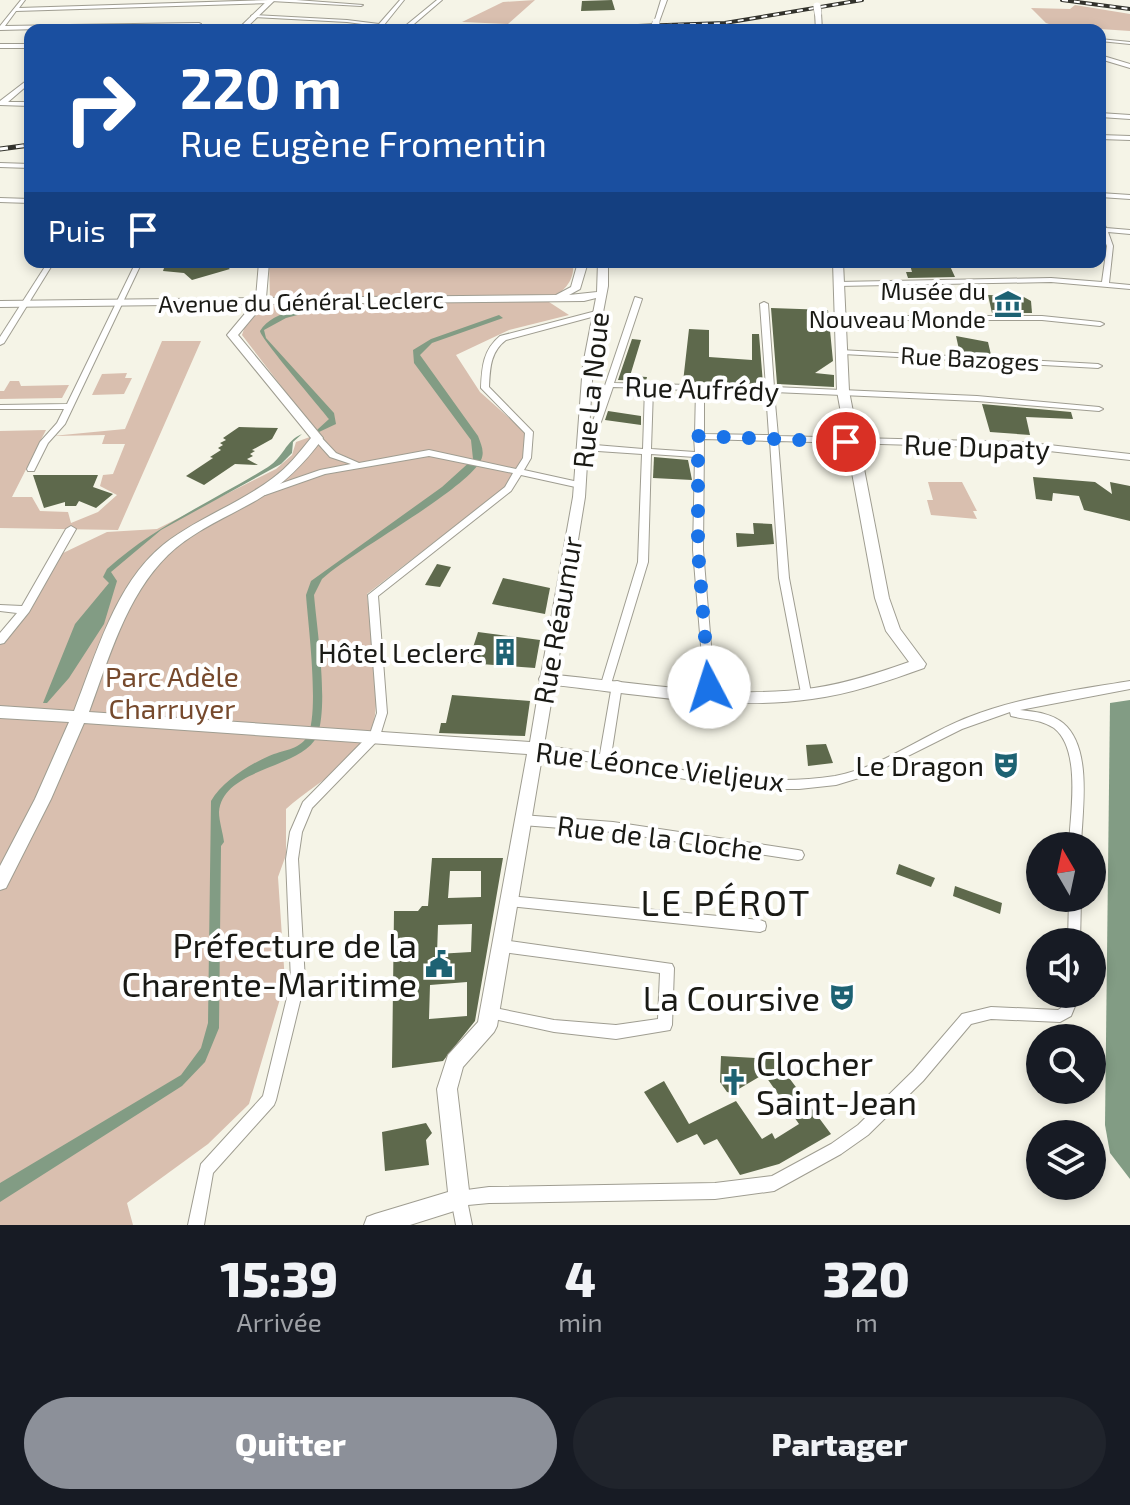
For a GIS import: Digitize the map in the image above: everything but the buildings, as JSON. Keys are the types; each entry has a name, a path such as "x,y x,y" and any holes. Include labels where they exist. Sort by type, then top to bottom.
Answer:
{"street":[{"path":"0,29 23,0"},
{"path":"382,24 402,0"},
{"path":"411,24 440,0"},
{"path":"507,0 517,0"},
{"path":"656,24 664,0"},
{"path":"246,24 271,1"},
{"path":"199,24 208,2"},
{"path":"15,10 119,3 363,3"},
{"path":"108,24 119,3"},
{"path":"302,19 317,3"},
{"path":"347,21 363,3"},
{"path":"253,16 372,24"},
{"path":"0,29 24,29"},
{"path":"1106,41 1130,43"},
{"path":"0,46 24,46"},
{"path":"0,56 11,46"},
{"path":"1106,59 1130,66"},
{"path":"2,103 24,85"},
{"path":"2,103 24,104"},
{"path":"1106,115 1130,117"},
{"path":"1106,137 1130,138"},
{"path":"1,167 24,166"},
{"path":"1106,195 1130,197"},
{"path":"0,200 24,201"},
{"path":"1106,230 1130,232"},
{"path":"1105,283 1109,260 1106,245"},
{"path":"0,343 47,268"},
{"path":"31,469 44,442 57,430 70,406 136,268"},
{"path":"264,268 261,301 232,335 333,455 361,464"},
{"path":"533,298 569,294 575,289 582,268 602,290"},
{"name":"Rue La Noue","path":"580,485 583,412 603,268"},
{"path":"546,679 710,693 806,693 865,682 919,664 893,631 882,598 843,391 838,268"},
{"path":"838,284 1051,280 1130,287"},
{"path":"264,286 273,294 298,301"},
{"name":"Avenue du Général Leclerc","path":"0,304 584,298 602,290"},
{"path":"638,299 597,422 584,441 648,452 698,455"},
{"path":"764,304 771,390 771,439 784,578 806,693"},
{"path":"196,1225 206,1169 269,1100 298,981 292,859 296,832 307,805 375,736 382,713 373,595 508,489 527,458 529,432 485,388 486,363 493,345 503,338 596,313"},
{"path":"840,318 1042,318 1100,324"},
{"name":"Rue Bazoges","path":"843,352 1098,366"},
{"name":"Rue Aufrédy","path":"609,385 843,391 1023,400 1099,409"},
{"path":"605,759 612,685 643,562 649,387"},
{"path":"700,388 698,550 710,693"},
{"path":"0,407 70,406"},
{"name":"Rue Dupaty","path":"698,436 1022,445 1130,457"},
{"path":"265,492 304,459 317,438"},
{"path":"0,883 79,717 114,627 148,569 177,542 265,492 323,472 429,453 580,485"},
{"name":"Rue Réaumur","path":"459,1199 447,1089 449,1073 481,1036 490,1013 580,485"},
{"path":"0,640 25,610 71,529"},
{"path":"0,608 25,610"},
{"name":"Rue Léonce Vieljeux","path":"0,712 534,748 712,778 817,783 871,769 961,724 980,718 1130,685"},
{"path":"1003,713 1047,716 1071,737 1075,757 1075,832"},
{"name":"Rue de la Cloche","path":"522,820 613,827 798,855"},
{"path":"509,901 760,926"},
{"path":"490,1013 554,1026 616,1032 665,1025 667,968 502,946"},
{"path":"375,1225 459,1199 588,1190 715,1191 774,1183 836,1149 863,1130 918,1076 967,1019 980,1014 1060,1016 1068,1008"},
{"path":"459,1199 464,1225"}],"green space":[{"path":"535,0 508,24 462,22 503,2"},
{"path":"1075,5 1130,14 1130,31 1106,29 1106,24 1049,24 1031,8 1070,9"},
{"name":"Parc Adèle Charruyer","path":"269,268 573,268 564,289 549,302 569,315 509,330 456,355 480,392 526,433 523,458 504,488 367,594 376,687 374,723 352,757 286,809 286,855 278,877 285,982 249,1104 208,1144 127,1203 133,1225 0,1225 0,645 27,613 61,554 107,532 157,529 276,469 292,455 296,442 318,434 242,335 248,317 270,300"},
{"path":"162,341 201,341 118,530 0,528 0,431 46,430 12,497 32,497 40,511 68,512 71,523 98,512 117,495 100,486 103,475 113,474 125,444 102,444 105,435 52,436 125,429"},
{"path":"127,373 125,378 132,378 124,394 92,395 102,374"},
{"path":"10,381 19,381 21,386 69,385 62,398 0,399 0,391 4,391"},
{"path":"928,482 962,482 977,511 973,511 977,519 931,515 927,500 933,500"}],"shaded area":[{"path":"336,305 286,318 264,330 266,338 334,413 336,424 319,432 317,430 329,419 260,331 284,313"},
{"path":"499,315 503,318 432,343 420,355 478,436 483,451 481,460 454,488 322,579 314,595 322,688 317,736 309,747 248,777 224,797 219,812 224,842 221,846 219,1028 205,1062 182,1086 0,1202 0,1183 181,1075 201,1048 208,1023 211,801 244,769 295,747 307,737 313,710 306,595 311,581 442,487 473,459 471,440 414,363 413,350 431,339"},
{"path":"302,434 293,442 292,453 281,464 161,530 111,572 117,581 104,624 69,678 47,703 43,703 75,624 109,583 103,577 107,569 165,526 268,467 292,441"},
{"path":"1130,700 1130,1179 1110,1153 1105,1120 1110,703"}],"railway":[{"path":"696,24 725,23 862,0"},
{"path":"1062,0 1130,9"},
{"path":"0,149 24,146"}],"place":[{"name":"Musée du Nouveau Monde","path":"1008,304"},
{"name":"Hôtel Leclerc","path":"505,652"},
{"name":"Le Dragon","path":"1006,765"},
{"name":"Préfecture de la Charente-Maritime","path":"439,964"},
{"name":"La Coursive","path":"842,997"},
{"name":"Clocher Saint-Jean","path":"734,1082"}],"district":[{"name":"LE PÉROT","path":"726,901"}],"route":[{"path":"709,687 698,550 698,436 846,442"}]}
